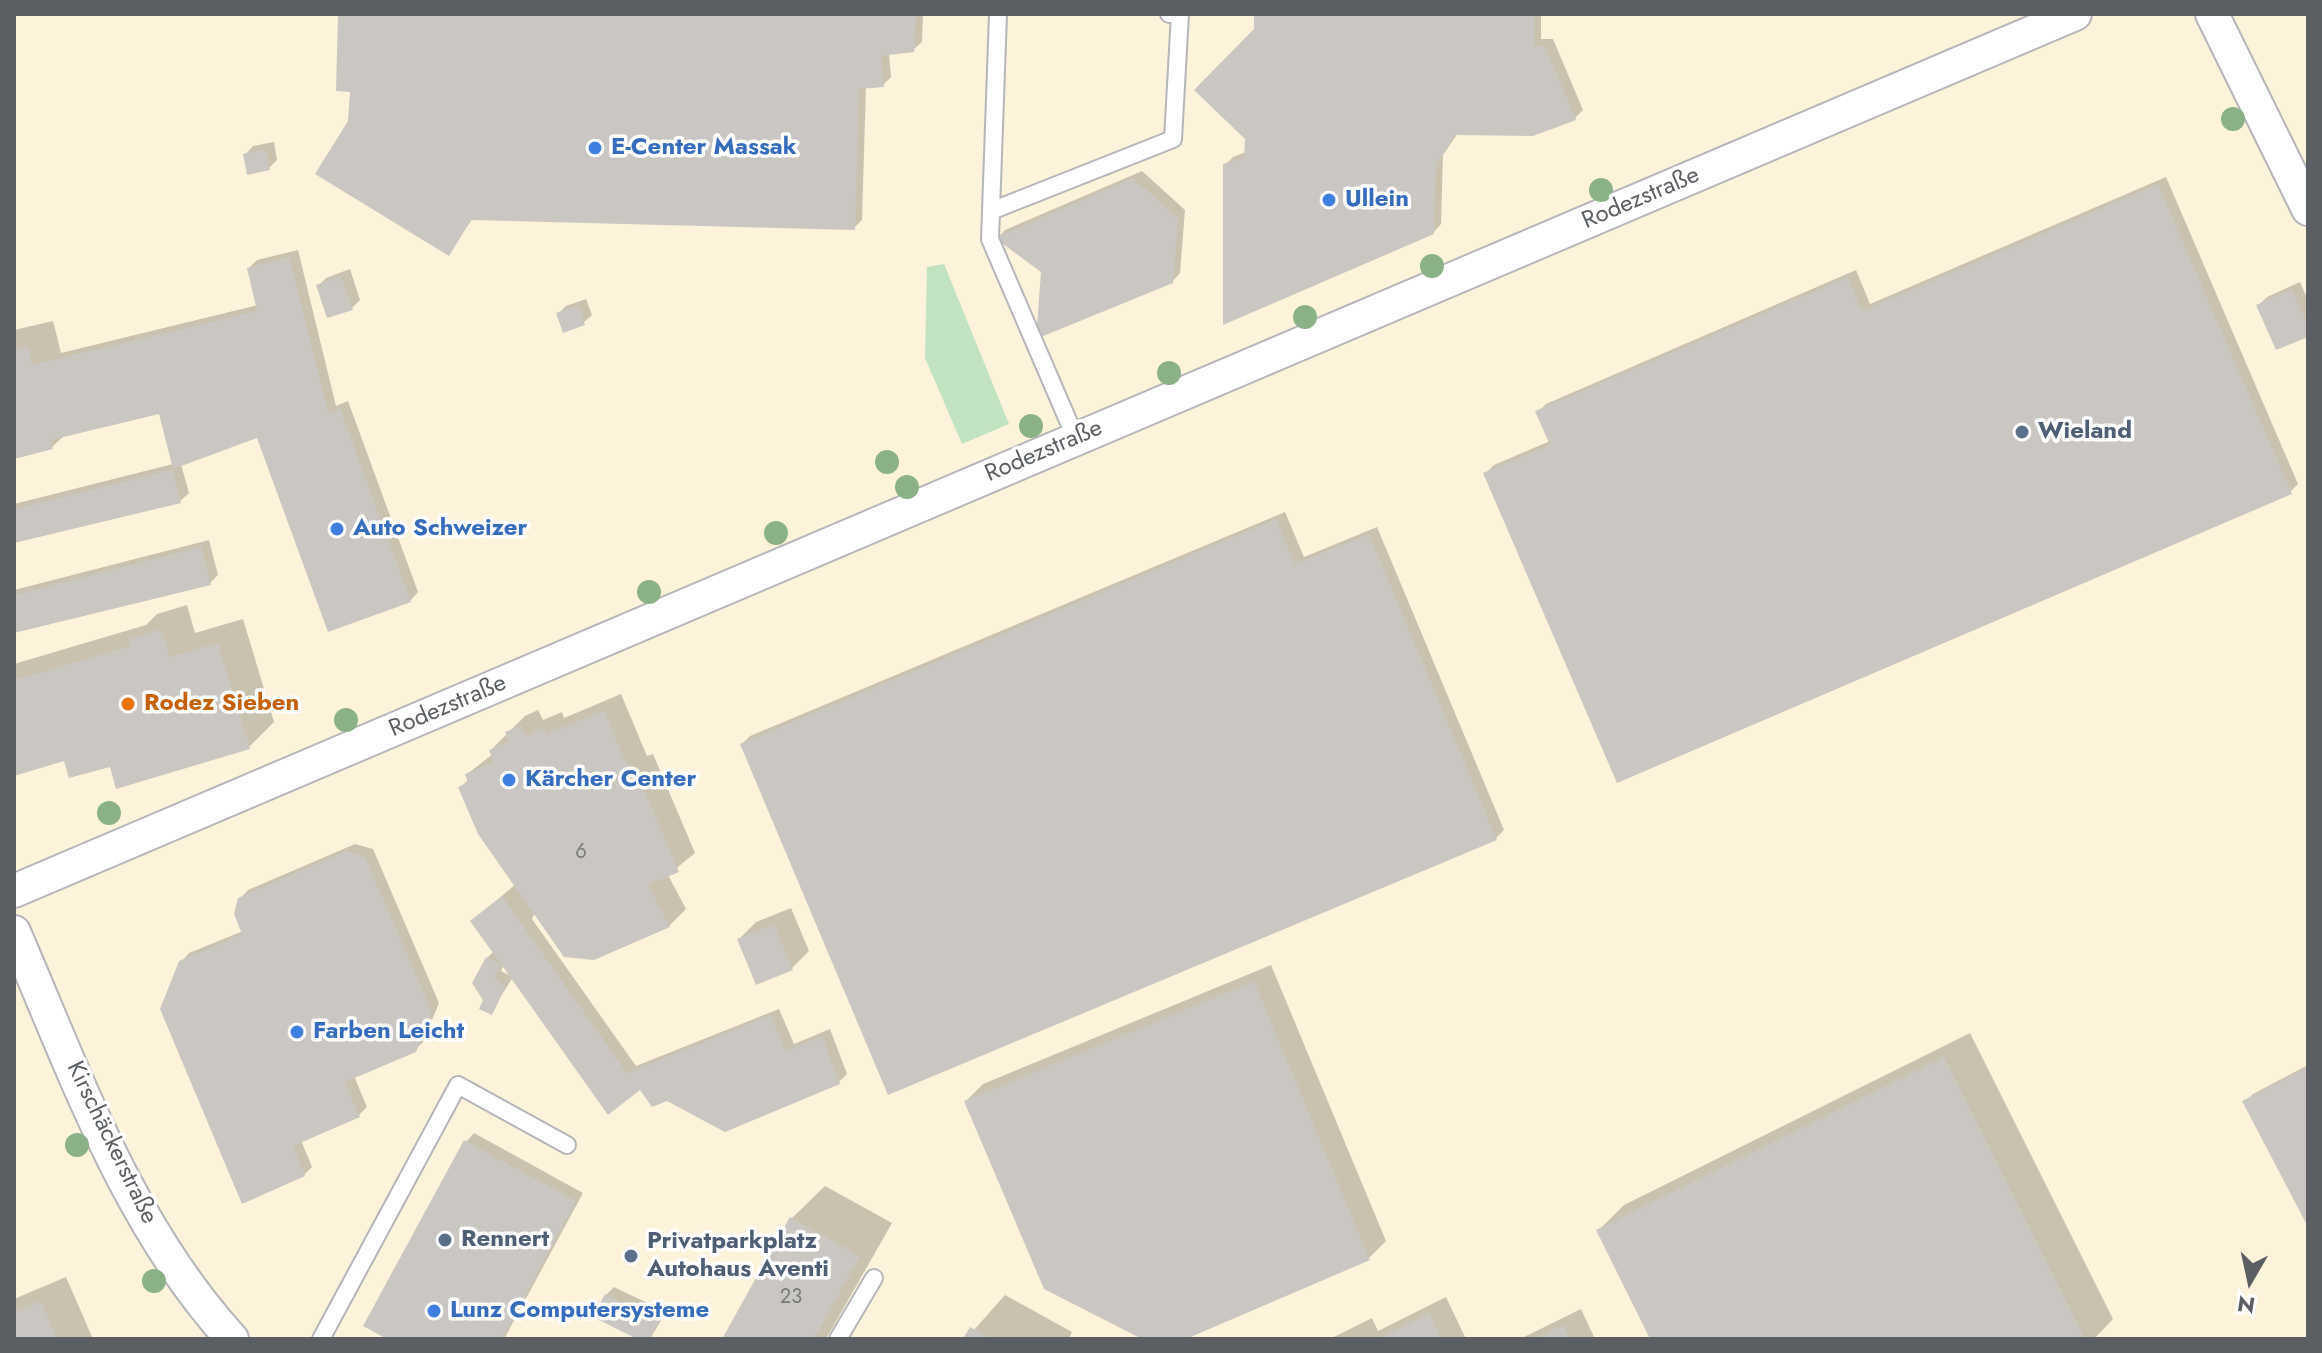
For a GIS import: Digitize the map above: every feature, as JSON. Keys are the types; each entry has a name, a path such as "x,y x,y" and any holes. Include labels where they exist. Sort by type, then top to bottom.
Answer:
{"street":[{"name":"Rodezstraße","path":"14,891 2075,14"},
{"path":"2212,14 2308,209"},
{"name":"Kirschäckerstraße","path":"14,932 132,1199 210,1314 232,1339"}],"lane":[{"path":"998,14 990,239 1076,439"},
{"path":"991,211 1173,139 1180,14 1169,14"},
{"path":"321,1339 458,1085 567,1145"},
{"path":"838,1339 874,1278"}],"shaded area":[{"path":"14,14 2308,14 2308,1339 14,1339"}],"green space":[{"path":"944,264 1009,424 962,444 925,358 927,267"}],"building":[{"name":"E-Center Massak","path":"338,14 916,14 914,52 881,56 884,87 859,89 855,230 471,220 449,256 315,174 348,121 350,92 336,91"},
{"name":"Ullein","path":"1254,14 1534,14 1534,46 1545,46 1576,120 1533,136 1455,135 1436,165 1434,234 1223,325 1223,164 1244,157 1245,139 1194,90 1254,29"},
{"path":"266,149 270,170 247,175 243,154"},
{"path":"1133,178 1178,218 1173,283 1036,339 1041,272 995,238"},
{"path":"2158,184 2292,494 1617,783 1483,473 1550,445 1535,411 1848,277 1862,311"},
{"path":"290,257 328,413 340,408 411,602 328,632 257,438 173,469 159,414 51,440 53,449 14,459 14,349 28,345 32,365 257,311 247,268"},
{"path":"341,276 353,310 327,318 316,285"},
{"path":"2292,289 2308,326 2308,337 2276,350 2256,305"},
{"path":"578,305 585,325 563,333 556,313"},
{"path":"173,469 181,503 14,543 14,509"},
{"path":"1276,519 1295,564 1369,534 1497,840 888,1095 740,744"},
{"path":"201,547 211,585 14,633 14,595"},
{"path":"161,629 170,657 218,643 250,749 116,789 110,767 69,778 64,761 14,776 14,680 131,646 129,639"},
{"path":"604,710 630,772 636,770 679,872 648,885 670,927 594,960 564,957 478,834 458,787 468,782 465,774 494,762 489,750 509,742 505,732 521,726 526,736 544,727 547,734"},
{"name":"Farben Leicht","path":"346,851 365,857 432,1012 416,1052 345,1082 360,1117 293,1146 305,1176 242,1204 160,1009 179,961 242,934 234,914 238,898"},
{"path":"502,896 627,1073 771,1015 786,1051 822,1036 840,1084 725,1132 667,1101 652,1107 640,1090 608,1115 470,921"},
{"path":"774,924 793,970 756,985 737,939"},
{"path":"486,957 501,964 494,979 506,986 492,1015 479,1009 483,1000 472,983"},
{"path":"1254,981 1370,1260 1186,1339 1142,1339 1044,1289 964,1101"},
{"path":"1944,1057 2085,1339 1650,1339 1596,1230"},
{"path":"2308,1067 2308,1227 2242,1101"},
{"path":"464,1140 576,1201 502,1339 387,1339 363,1326"},
{"path":"790,1217 860,1256 814,1339 722,1339"},
{"path":"605,1294 659,1321 650,1339 637,1339 593,1317"},
{"path":"41,1301 57,1339 14,1339 14,1312"},
{"path":"1429,1313 1441,1339 1377,1339"},
{"path":"1563,1325 1570,1339 1535,1339"},
{"path":"970,1327 993,1339 963,1339"}],"place":[{"name":"E-Center Massak","path":"595,148"},
{"name":"Ullein","path":"1329,200"},
{"name":"Wieland","path":"2022,432"},
{"name":"Auto Schweizer","path":"337,529"},
{"name":"Rodez Sieben","path":"128,704"},
{"name":"Kärcher Center","path":"509,780"},
{"name":"Farben Leicht","path":"297,1032"},
{"name":"Rennert","path":"445,1240"},
{"name":"Privatparkplatz Autohaus Aventi","path":"631,1256"},
{"name":"Lunz Computersysteme","path":"434,1311"}]}
